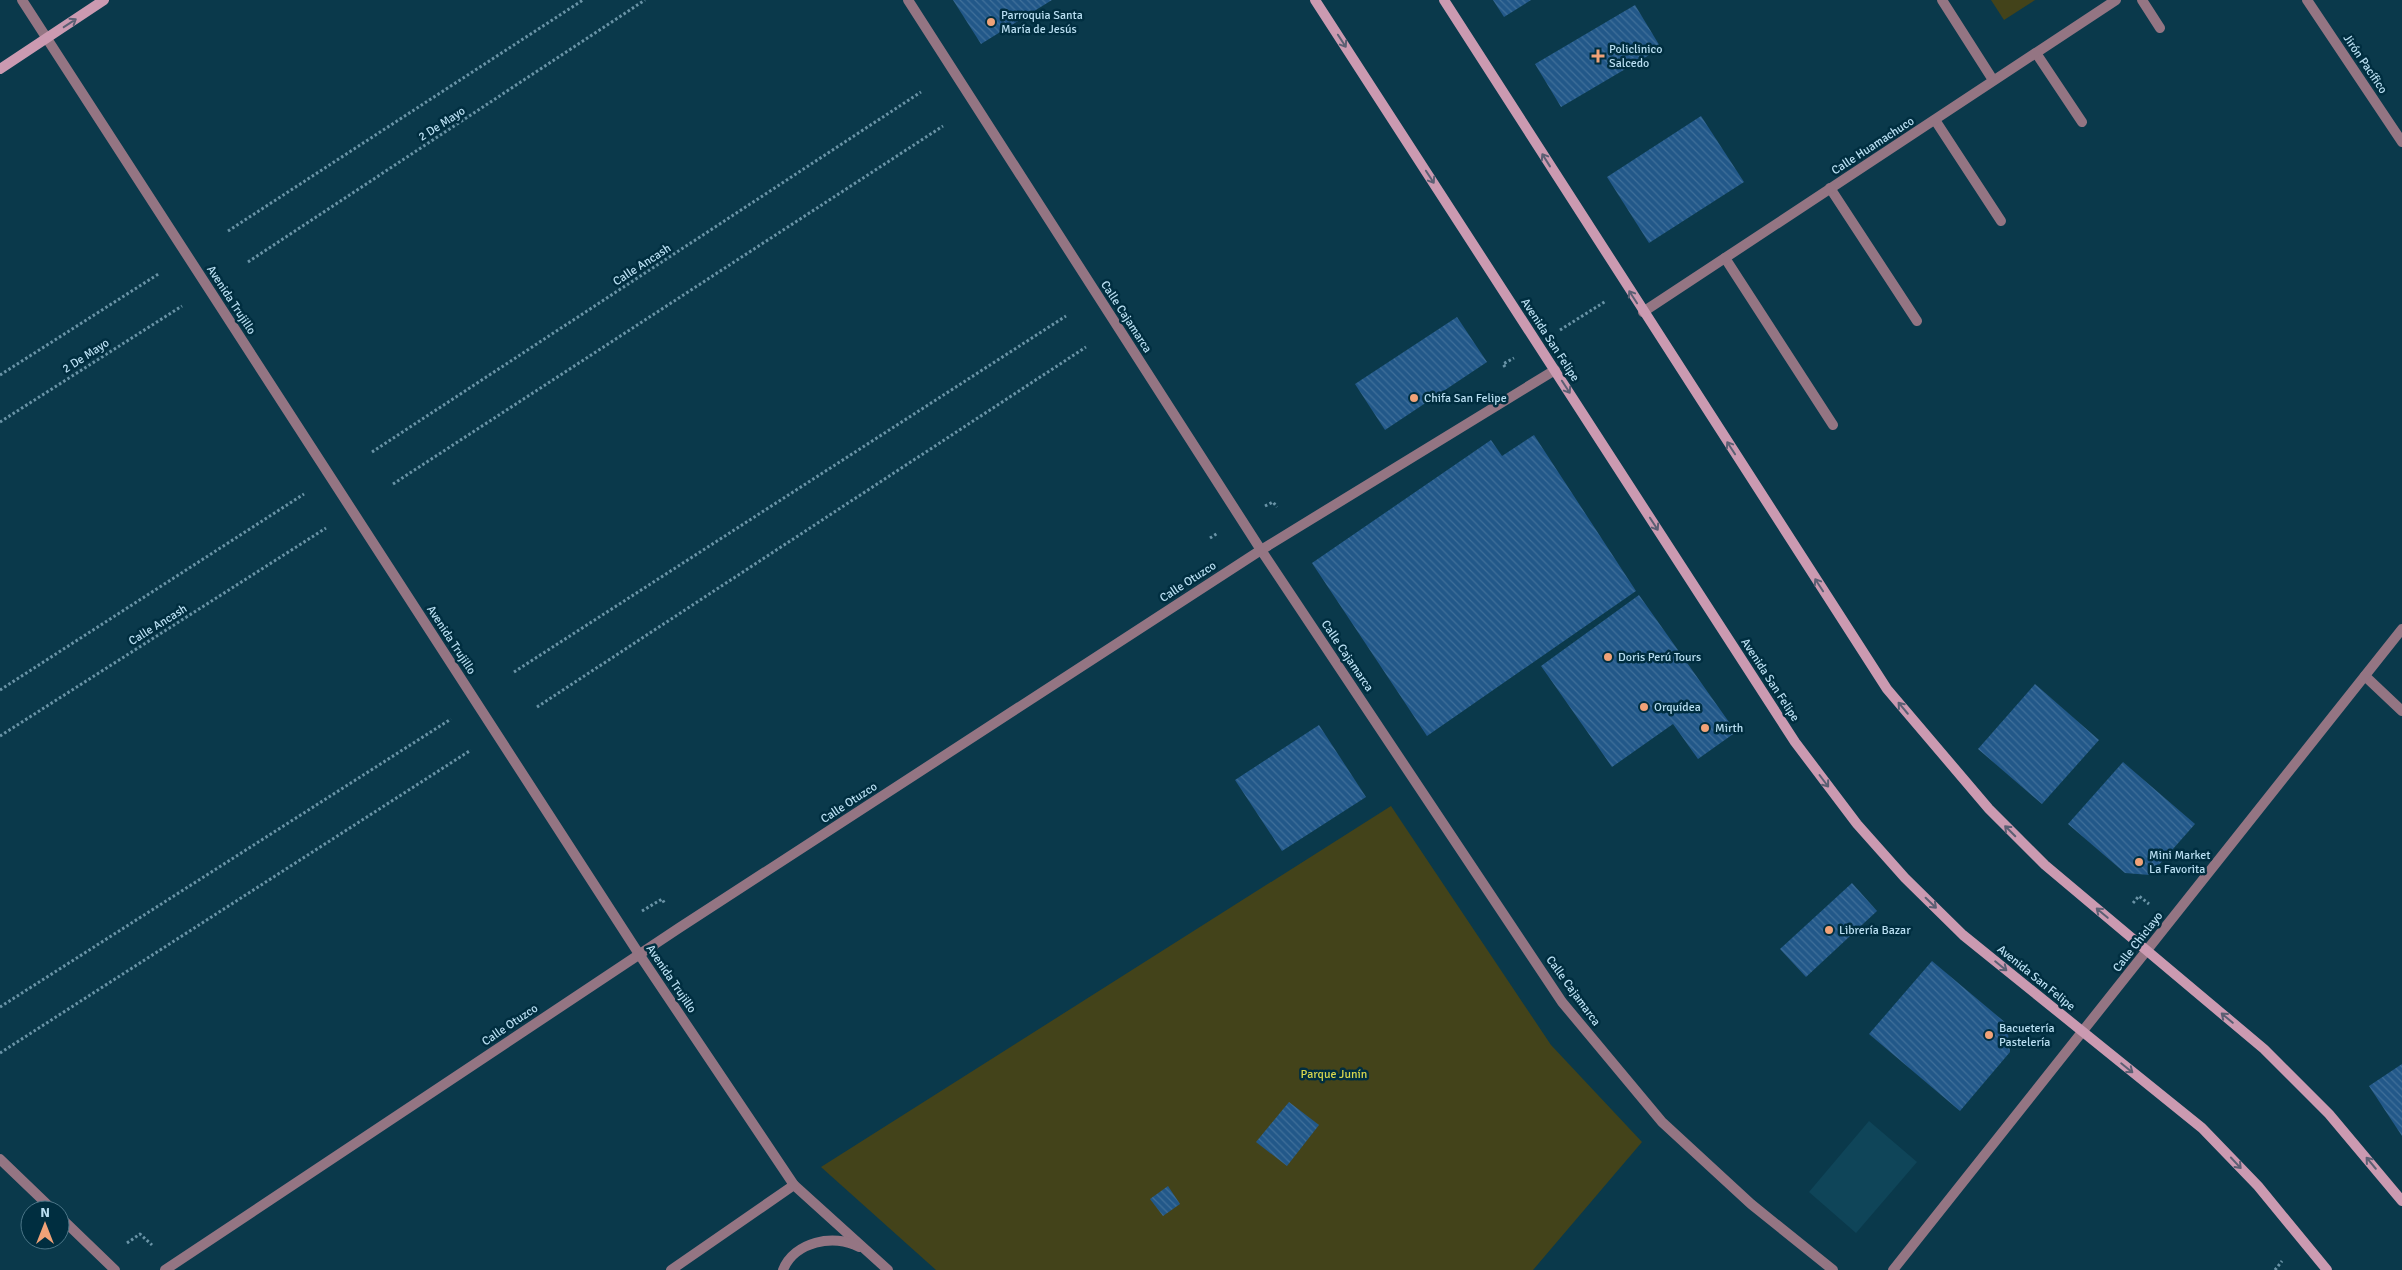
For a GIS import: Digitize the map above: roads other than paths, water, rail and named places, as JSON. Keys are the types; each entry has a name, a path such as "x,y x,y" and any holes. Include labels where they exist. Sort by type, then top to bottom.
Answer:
{"main road":[{"path":"0,69 104,0"},
{"name":"Avenida San Felipe","path":"1316,0 1795,742 1857,824 1905,878 1963,935 2202,1128 2264,1194 2327,1270"},
{"path":"1444,0 1887,689 1954,770 2044,865 2264,1049 2330,1114 2402,1201"}],"street":[{"name":"Avenida Trujillo","path":"22,0 639,954 794,1185 888,1270"},
{"name":"Calle Cajamarca","path":"908,0 1260,550 1562,1002 1662,1122 1751,1204 1833,1270"},
{"path":"1942,0 1993,80"},
{"name":"Calle Huamachuco","path":"1643,312 2116,0"},
{"path":"2142,0 2160,28"},
{"name":"Jirón Pacífico","path":"2307,0 2402,142"},
{"path":"2036,53 2082,122"},
{"path":"1935,120 2001,221"},
{"path":"1830,188 1918,321"},
{"path":"1725,258 1832,425"},
{"name":"Calle Otuzco","path":"169,1267 639,954 1260,550 1555,370"},
{"name":"Calle Chiclayo","path":"1894,1270 2402,629"},
{"path":"2364,676 2402,711"},
{"path":"0,1159 43,1200"},
{"path":"671,1270 794,1185"},
{"path":"70,1227 115,1270"},
{"path":"782,1270 797,1252 814,1243 833,1240 852,1244 868,1253"}],"place":[{"name":"Parroquia Santa María de Jesús","path":"991,22"},
{"name":"Policlinico Salcedo","path":"1598,56"},
{"name":"Chifa San Felipe","path":"1414,398"},
{"name":"Doris Perú Tours","path":"1608,657"},
{"name":"Orquídea","path":"1644,707"},
{"name":"Mirth","path":"1705,728"},
{"name":"Mini Market La Favorita","path":"2139,862"},
{"name":"Librería Bazar","path":"1829,930"},
{"name":"Bacuetería Pastelería","path":"1989,1035"}],"park label":[{"name":"Parque Junín","path":"1334,1074"}]}
